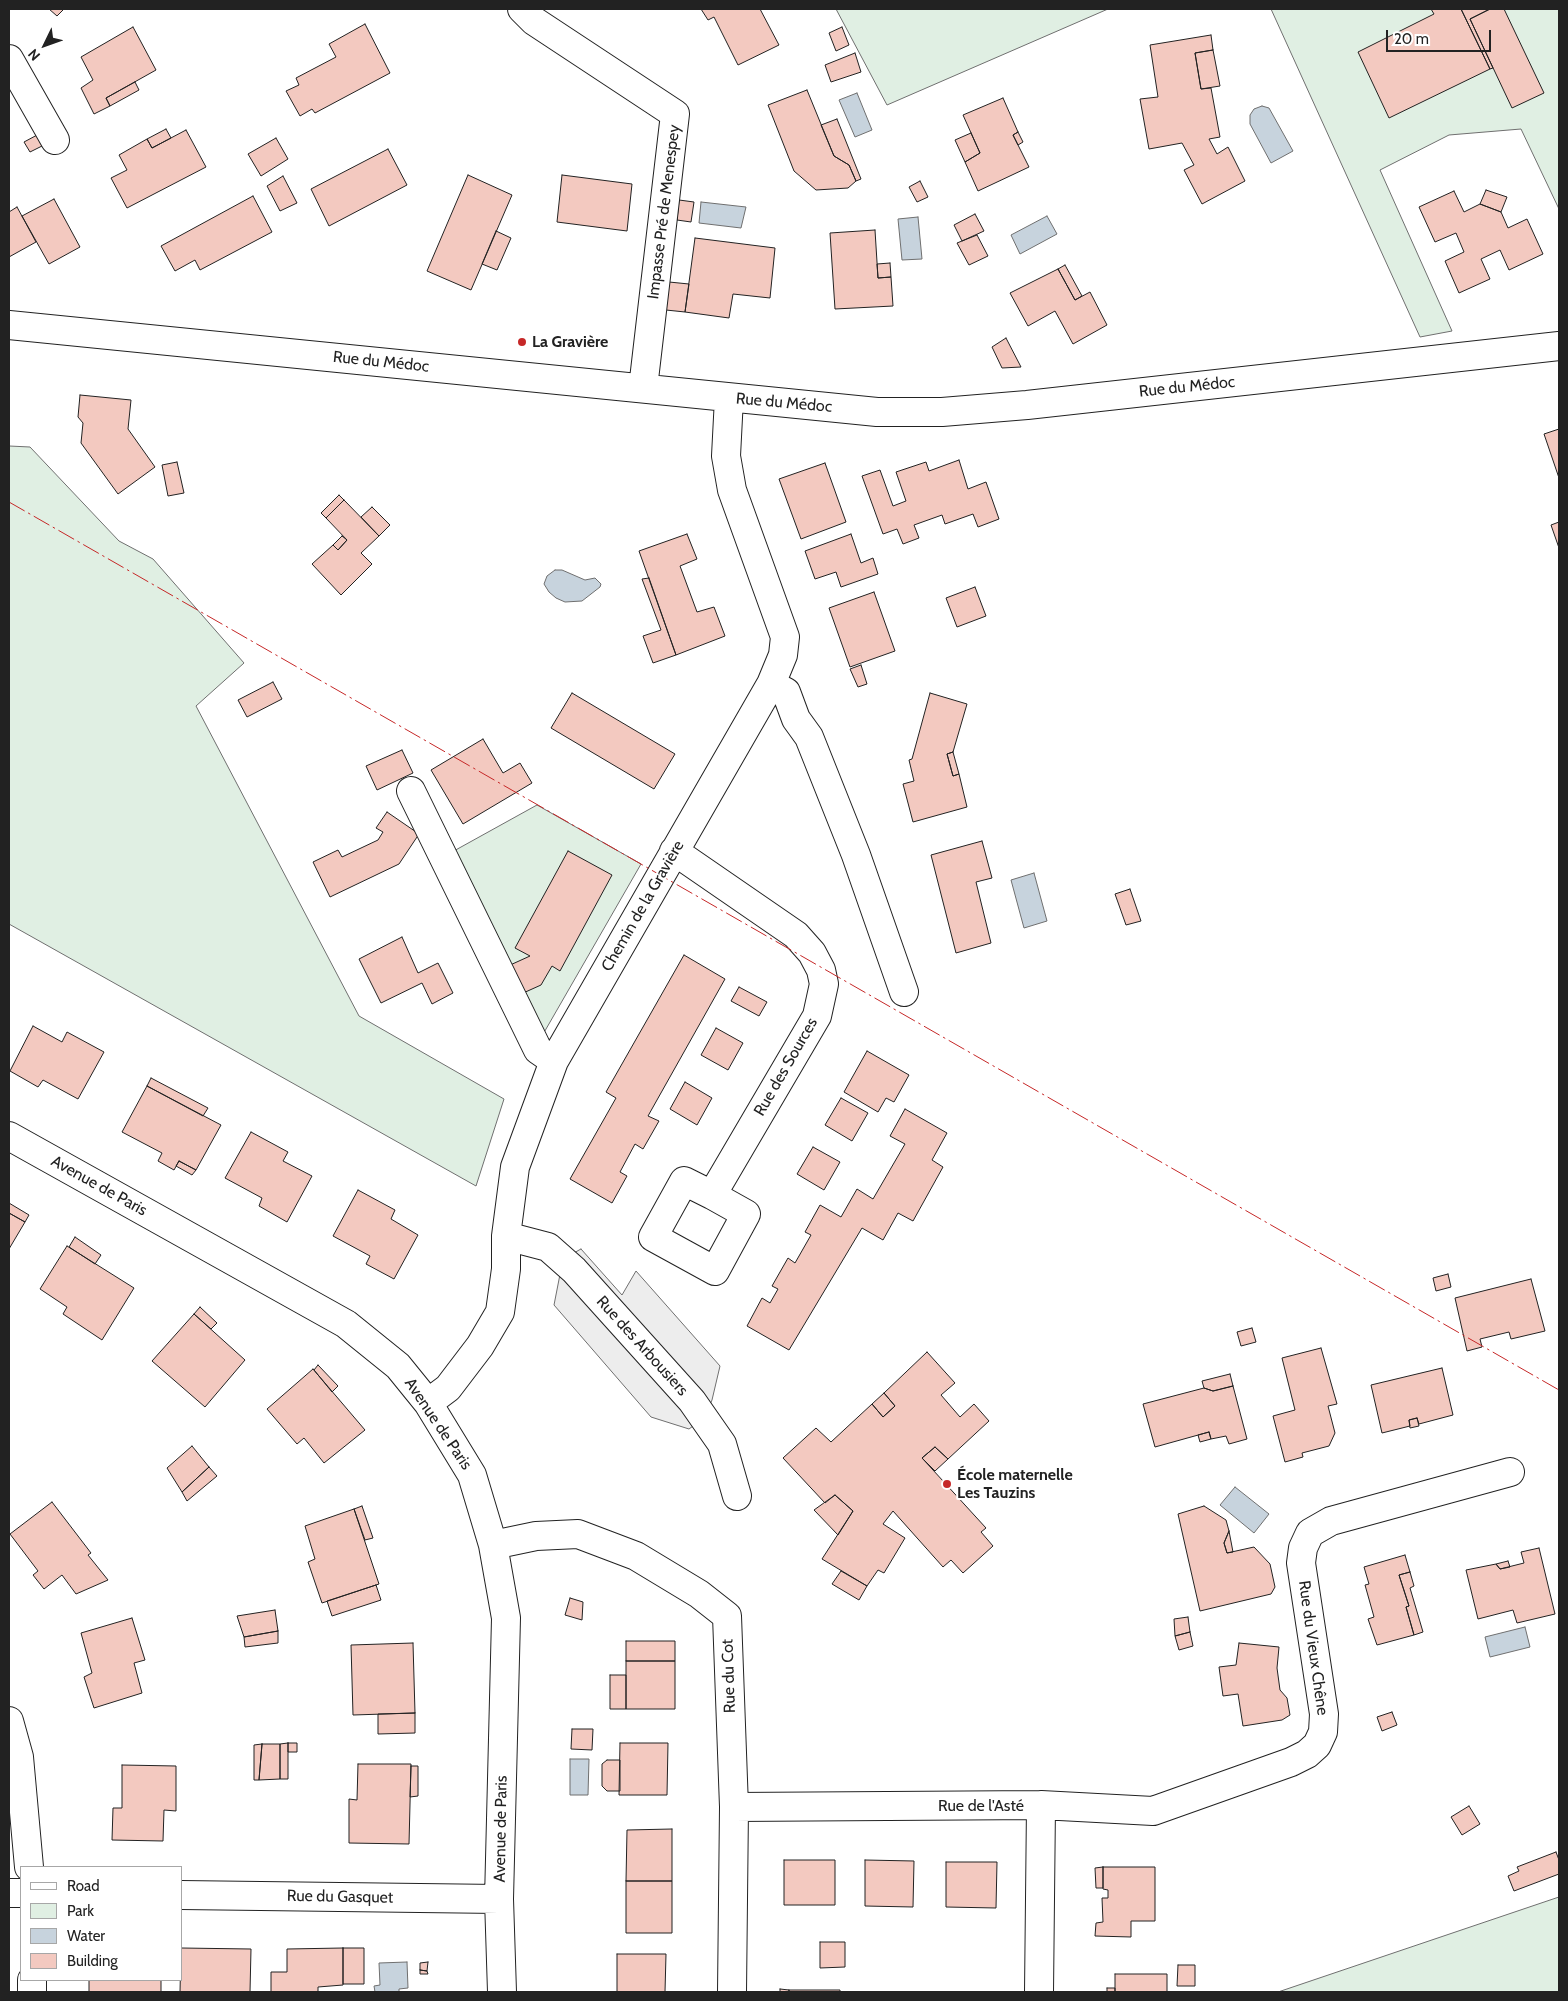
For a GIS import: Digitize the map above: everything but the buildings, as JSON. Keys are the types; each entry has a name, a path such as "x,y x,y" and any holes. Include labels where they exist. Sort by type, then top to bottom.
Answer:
{"street":[{"name":"Impasse Pré de Menespey","path":"528,15 675,114 643,388"},
{"path":"9,59 55,140"},
{"name":"Rue du Médoc","path":"9,325 877,412 942,412 1037,404 1559,346"},
{"name":"Chemin de la Gravière","path":"428,1403 452,1382 480,1346 500,1312 506,1269 506,1236 515,1167 554,1061 771,684 783,656 785,637 732,490 726,456 729,398"},
{"path":"771,684 786,692 796,719 809,737 856,855 904,992"},
{"path":"411,791 538,1050 554,1061"},
{"name":"Rue des Sources","path":"674,851 796,935 812,953 821,970 824,984 817,1016 712,1195"},
{"name":"Avenue de Paris","path":"9,1136 346,1324 398,1366 428,1403 472,1475 493,1544 506,1618 499,1899 502,1992"},
{"name":"Rue des Arbousiers","path":"506,1236 548,1247 574,1270 692,1401 722,1444 737,1496"},
{"name":"Rue du Vieux Chêne","path":"1042,1805 1153,1811 1291,1762 1307,1754 1317,1745 1323,1732 1324,1714 1301,1563 1303,1548 1310,1533 1331,1521 1510,1472"},
{"name":"Rue du Cot","path":"493,1544 536,1536 578,1534 636,1556 699,1594 727,1616 734,1807 732,1992"},
{"path":"9,1721 19,1757 29,1866"},
{"name":"Rue de l'Asté","path":"734,1807 1042,1805 1040,1992"},
{"name":"Rue du Gasquet","path":"182,1895 499,1899"}],"green space":[{"path":"836,9 1108,9 887,105"},
{"path":"1271,9 1559,9 1559,209 1521,129 1449,135 1380,170 1452,331 1420,337"},
{"path":"9,446 30,447 119,541 153,559 244,663 196,706 359,1016 504,1099 476,1186 9,924"},
{"path":"537,805 641,864 542,1036 452,852"},
{"path":"1559,1897 1559,1992 1278,1992"}],"shaded area":[{"path":"581,1249 622,1295 636,1271 720,1366 712,1400 704,1418 689,1429 651,1417 554,1305 563,1259"}],"water":[{"path":"857,93 872,130 855,137 839,100"},
{"path":"1262,106 1269,108 1293,151 1271,163 1250,124 1250,115 1254,109"},
{"path":"701,202 746,207 741,228 699,223"},
{"path":"1047,216 1057,234 1020,254 1011,235"},
{"path":"918,217 922,259 902,260 898,219"},
{"path":"555,570 562,570 585,580 595,578 601,584 600,587 582,601 565,602 549,592 544,584 547,576"},
{"path":"1034,873 1047,921 1024,928 1011,880"},
{"path":"1235,1487 1269,1514 1254,1533 1220,1505"},
{"path":"1525,1627 1530,1647 1490,1657 1485,1637"},
{"path":"570,1759 589,1759 588,1795 570,1795"},
{"path":"407,1962 408,1988 399,1989 399,1992 375,1992 374,1986 380,1985 379,1963"}],"power":[{"path":"9,502 1559,1390"}],"place":[{"name":"La Gravière","path":"522,342"},
{"name":"École maternelle Les Tauzins","path":"947,1484"}]}
